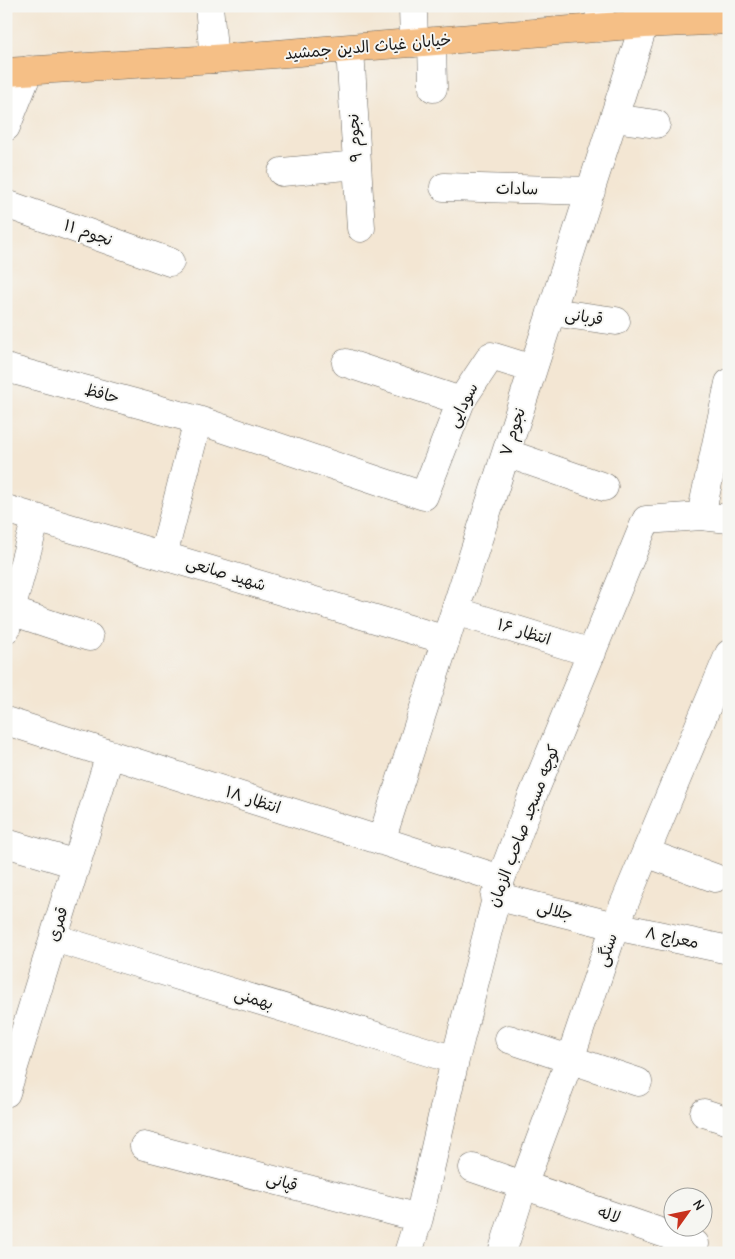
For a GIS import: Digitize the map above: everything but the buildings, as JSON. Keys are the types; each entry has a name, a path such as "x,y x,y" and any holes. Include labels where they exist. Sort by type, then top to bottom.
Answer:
{"main road":[{"name":"خیابان غیاث الدین جمشید","path":"18,71 214,59 423,42 600,17 644,24 729,20"}],"street":[{"path":"209,6 214,59"},
{"path":"413,6 433,88"},
{"name":"نجوم ۷","path":"381,841 644,24"},
{"name":"نجوم ۹","path":"350,48 361,228"},
{"path":"6,127 18,71"},
{"path":"614,118 656,124"},
{"path":"282,172 357,165"},
{"name":"سادات","path":"444,188 590,191"},
{"name":"نجوم ۱۱","path":"6,204 170,262"},
{"name":"قربانی","path":"551,312 616,322"},
{"name":"سودایی","path":"424,496 462,401 492,356 533,370"},
{"path":"346,363 462,401"},
{"name":"حافظ","path":"6,368 198,420 424,496"},
{"path":"729,382 701,516 729,519"},
{"path":"163,556 198,420"},
{"path":"506,453 604,486"},
{"name":"شهید صانعی","path":"6,509 446,640"},
{"name":"کوچه مسجد صاحب الزمان","path":"408,1253 419,1218 455,1060 498,887 530,802 646,520 701,516"},
{"path":"36,518 9,620 89,638"},
{"name":"انتظار ۱۶","path":"455,611 592,653"},
{"name":"سنگی","path":"502,1253 615,926 729,654"},
{"name":"انتظار ۱۸","path":"6,722 381,841 498,887"},
{"name":"قمری","path":"6,1094 110,754"},
{"path":"6,843 76,864"},
{"path":"646,853 715,878"},
{"name":"جلالی","path":"498,887 615,926"},
{"name":"معراج ۸","path":"615,926 729,950"},
{"name":"بهمنی","path":"54,938 455,1060"},
{"path":"509,1039 638,1082"},
{"name":"قپانی","path":"144,1146 419,1218"},
{"name":"لاله","path":"473,1168 695,1244"}]}
